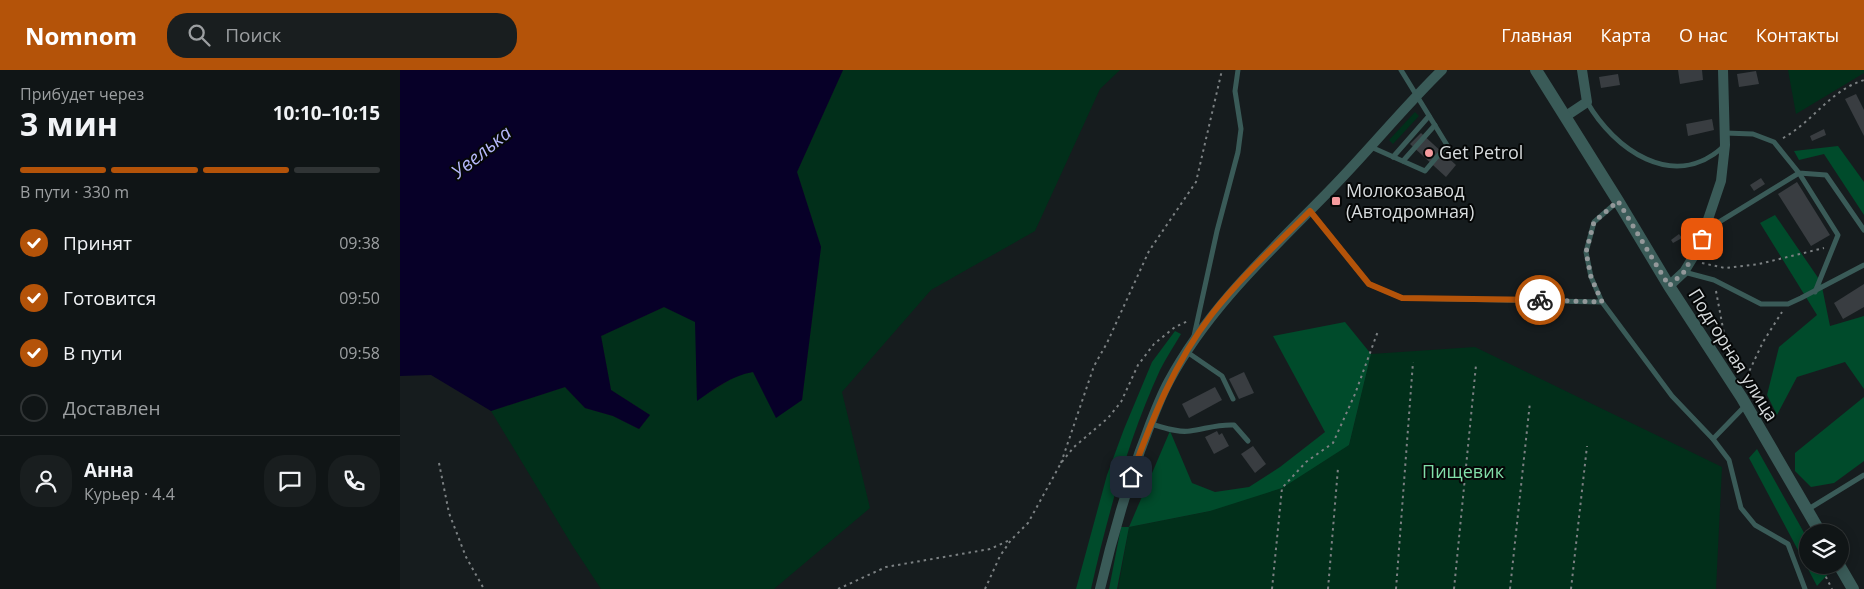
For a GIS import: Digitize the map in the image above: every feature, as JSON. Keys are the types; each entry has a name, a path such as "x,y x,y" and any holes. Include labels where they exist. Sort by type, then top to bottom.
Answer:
{"street":[{"path":"1100,589 1114,532 1150,424 1168,382 1189,347 1213,313 1231,293 1442,70"},
{"name":"Подгорная улица","path":"1536,70 1669,286 1743,401 1815,524"},
{"path":"1566,116 1587,102 1582,70"},
{"path":"1669,286 1684,272 1691,261 1706,230 1721,181 1726,145 1723,70"},
{"path":"1844,574 1853,589"}],"lane":[{"path":"1233,399 1222,376 1189,347 1200,315 1217,231 1238,152 1240,129 1235,91 1238,70"},
{"path":"1371,146 1425,171 1447,146 1401,70"},
{"path":"1587,102 1595,117 1606,130 1630,151 1653,162 1674,165 1697,162 1715,154 1726,145"},
{"path":"1393,157 1429,116"},
{"path":"1403,161 1435,125"},
{"path":"1725,132 1753,134 1774,142 1799,173 1838,235 1815,292"},
{"path":"1706,230 1799,173 1826,175 1864,230"},
{"path":"1618,201 1594,222 1586,252 1591,277 1602,302 1672,396 1713,439 1729,460 1741,508 1755,525 1788,544 1805,589"},
{"path":"1310,211 1369,284 1402,298 1602,302"},
{"path":"1684,272 1714,280 1762,304 1788,304 1815,292 1864,265"},
{"path":"1713,439 1743,401"},
{"path":"1150,424 1168,429 1188,431 1222,424 1234,425 1248,441"},
{"path":"1807,510 1864,475"}],"path":[{"path":"985,589 1000,556 1011,540 1028,523 1061,463 1094,366 1107,343 1149,251 1196,182 1222,70"},
{"path":"1774,142 1793,132 1840,90 1864,80"},
{"path":"1691,261 1725,268 1759,264 1834,246"},
{"path":"1714,280 1727,350"},
{"path":"1743,401 1747,376 1763,342 1788,304"},
{"path":"1061,463 1074,447 1108,418 1121,402 1138,365 1154,344 1175,328 1200,315"},
{"path":"1272,589 1282,488 1306,462 1333,442 1355,394 1378,331"},
{"path":"1396,589 1413,362"},
{"path":"1454,589 1476,365"},
{"path":"1510,589 1530,402"},
{"path":"1571,589 1587,446"},
{"path":"439,463 449,513 466,557 484,589"},
{"path":"1328,589 1338,468"},
{"path":"838,589 886,567 982,551 1011,540"},
{"path":"1824,574 1832,589"}],"green space":[{"path":"843,70 1120,70 1100,89 1035,231 931,290 842,392 870,508 774,589 601,589 572,545 491,411 565,387 585,408 613,416 639,429 650,415 611,390 601,336 664,307 696,322 697,400 738,375 753,372 776,417 802,400 821,247 797,172"},
{"path":"1788,70 1864,70 1864,73 1796,114"},
{"path":"1415,112 1419,116 1393,144 1389,140"},
{"path":"1838,146 1864,182 1864,215 1824,154 1799,160 1794,151"},
{"path":"1775,215 1821,282 1830,326 1864,316 1864,389 1845,362 1797,377 1777,415 1767,395 1779,347 1817,315 1760,223"},
{"path":"1345,322 1371,354 1349,445 1282,488 1210,511 1129,527 1170,431 1192,483 1215,492 1249,487 1280,467 1325,432 1273,336"},
{"path":"1175,331 1181,334 1160,370 1129,450 1104,533 1091,589 1076,589 1107,475 1124,429 1152,362"},
{"name":"Пищевик","path":"1475,347 1722,467 1716,589 1118,589 1129,527 1210,511 1349,445 1371,354"},
{"path":"1864,397 1864,461 1834,483 1811,487 1795,471 1795,453"},
{"path":"1757,449 1799,524 1799,552 1749,458"},
{"path":"1121,527 1129,527 1117,589 1109,589"},
{"path":"1811,574 1828,574 1817,586"}],"water":[{"name":"Увелька","path":"400,70 843,70 797,172 821,247 802,400 776,418 753,372 730,380 697,401 695,322 664,307 601,336 611,390 650,415 639,429 613,416 585,408 565,387 491,411 431,375 400,376"}],"building":[{"path":"1678,70 1702,70 1703,80 1680,84"},
{"path":"1756,71 1759,84 1739,87 1737,74"},
{"path":"1618,74 1620,85 1601,88 1599,77"},
{"path":"1856,94 1864,110 1864,136 1845,99"},
{"path":"1712,119 1714,130 1688,136 1686,124"},
{"path":"1824,129 1826,135 1812,141 1810,136"},
{"path":"1421,133 1456,165 1446,177 1410,144"},
{"path":"1761,178 1765,184 1754,191 1750,185"},
{"path":"1797,182 1830,235 1811,246 1778,194"},
{"path":"1679,234 1682,238 1673,243 1671,240"},
{"path":"1864,284 1864,307 1843,319 1834,303"},
{"path":"1244,372 1254,393 1239,399 1229,379"},
{"path":"1215,387 1222,400 1189,418 1182,404"},
{"path":"1217,431 1219,435 1222,433 1229,446 1214,454 1205,437"},
{"path":"1253,446 1266,464 1255,473 1241,454"}],"way so far":[{"path":"1540,300 1602,302 1591,277 1586,252 1594,222 1618,201 1669,286 1684,272 1702,239"}],"place":[{"name":"Get Petrol","path":"1429,153"},
{"name":"Молокозавод (Автодромная)","path":"1336,201"}],"route":[{"path":"1131,477 1150,424 1168,382 1192,343 1225,299 1310,211 1369,284 1402,298 1540,300"}]}
